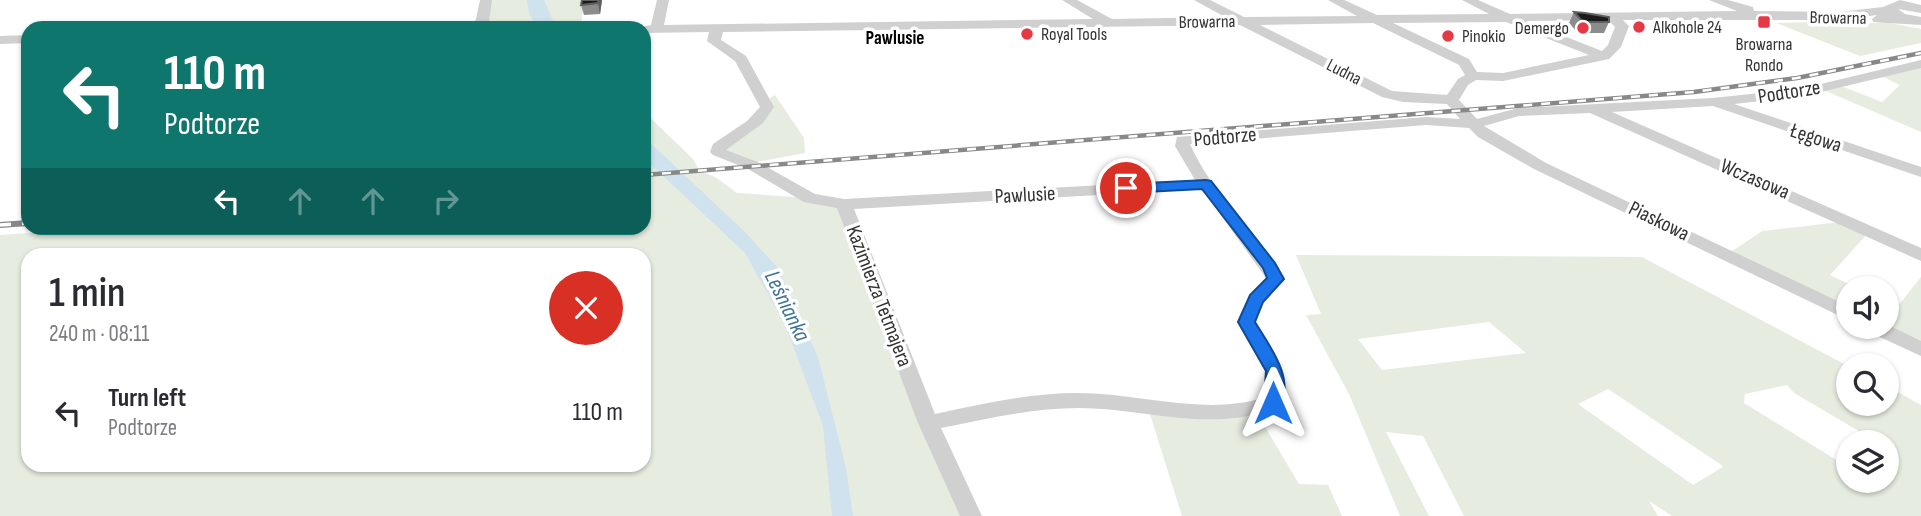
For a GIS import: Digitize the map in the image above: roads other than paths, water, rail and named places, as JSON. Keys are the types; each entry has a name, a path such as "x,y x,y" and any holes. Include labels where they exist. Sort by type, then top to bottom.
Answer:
{"street":[{"path":"482,21 486,0"},
{"path":"651,29 663,0"},
{"path":"1068,0 1110,23"},
{"name":"Ludna","path":"1200,0 1387,94 1451,100"},
{"path":"1335,0 1464,62 1473,76"},
{"path":"1468,0 1604,55"},
{"path":"1715,0 1765,15"},
{"path":"1876,0 1915,9 1921,22"},
{"name":"Browarna","path":"651,29 1839,16 1890,5"},
{"name":"Browarna","path":"1765,15 1846,21 1915,9"},
{"path":"1474,124 1451,100 1462,82 1473,76 1503,77 1604,55 1614,47 1622,26 1612,17"},
{"name":"Kazimierza Tetmajera","path":"717,28 714,41 741,60 767,107 759,120 718,147 718,152 754,166 810,198 844,204 928,423 971,516"},
{"path":"0,40 21,39"},
{"name":"Podtorze","path":"928,423 1045,401 1098,401 1222,415 1255,410 1273,403 1275,371 1246,322 1256,299 1276,279 1261,254 1206,184 1182,140 1426,121 1474,124 1504,114 1588,107 1712,102 1800,93 1920,65"},
{"name":"Łęgowa","path":"1712,102 1921,172"},
{"name":"Wczasowa","path":"1588,107 1830,212 1921,255"},
{"name":"Piaskowa","path":"1474,124 1483,134 1540,166 1640,211 1836,308"},
{"name":"Pawlusie","path":"844,204 1206,184"},
{"path":"1899,338 1921,349"}],"water":[{"path":"527,0 544,0 553,21 533,21"},
{"name":"Leśnianka","path":"651,144 745,232 778,268 818,357 846,468 853,516 832,516 823,426 785,325 745,253 651,165"}],"railway":[{"path":"651,174 1694,92 1797,78 1921,53"},
{"path":"0,225 21,224"}],"place":[{"name":"Browarna Rondo","path":"1764,22"},
{"name":"Alkohole 24","path":"1639,27"},
{"name":"Demergo","path":"1583,28"},
{"name":"Royal Tools","path":"1027,34"},
{"name":"Pinokio","path":"1448,36"}],"district":[{"name":"Pawlusie","path":"895,38"}]}
